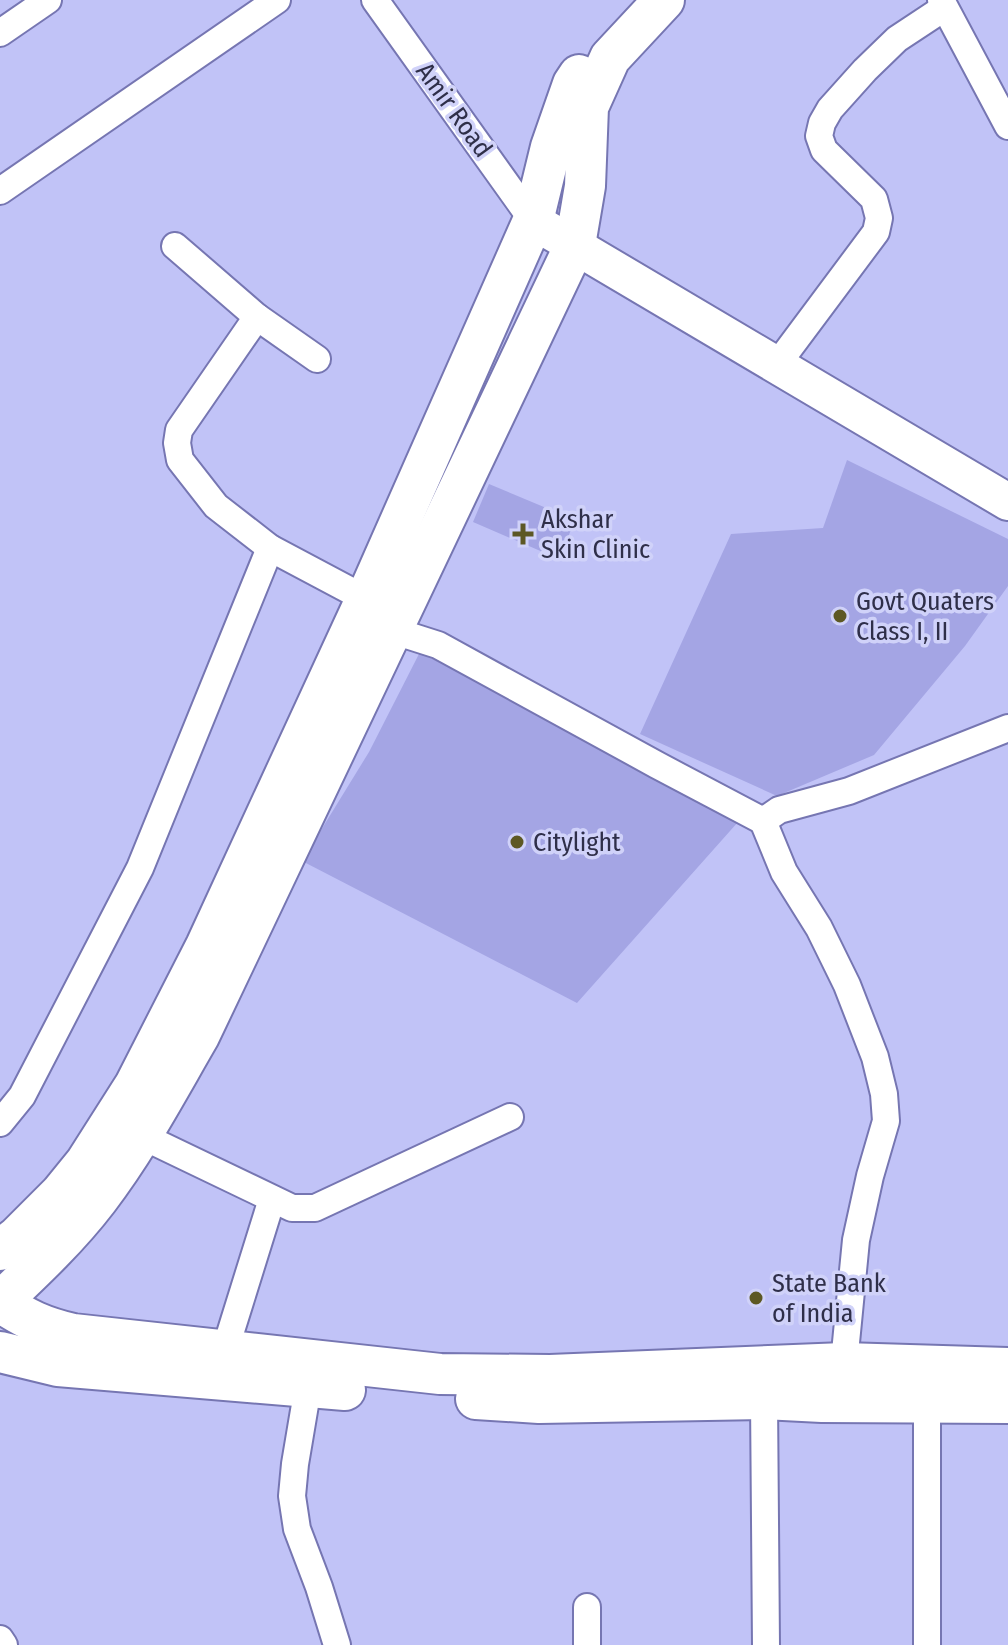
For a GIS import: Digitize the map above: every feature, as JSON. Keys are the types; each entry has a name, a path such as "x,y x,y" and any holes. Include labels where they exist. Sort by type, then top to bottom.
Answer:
{"main road":[{"path":"0,1250 60,1194 86,1162 135,1085 206,946 366,599 533,221 551,147 573,84 618,15 633,0"},
{"path":"664,0 610,58 588,107 585,186 575,245 199,1036 142,1136 98,1199 59,1246 0,1302 29,1320 63,1332 440,1374 550,1375 844,1363 1008,1368"},
{"path":"533,221 1008,502"},
{"path":"0,1352 58,1366 539,1403 764,1399 1008,1403"}],"street":[{"path":"0,33 48,0"},
{"path":"0,191 277,0"},
{"name":"Amir Road","path":"375,0 533,221"},
{"path":"776,366 876,232 879,218 874,199 824,150 819,136 830,109 865,70 897,39 943,4 1008,126"},
{"path":"175,246 257,317 317,359"},
{"path":"257,317 179,430 177,443 180,460 216,506 270,548 366,599"},
{"path":"0,1123 22,1096 140,868 270,548"},
{"path":"391,630 438,645 763,821 784,872 819,928 847,985 875,1057 884,1094 886,1121 856,1240 844,1363"},
{"path":"763,821 779,810 849,791 1008,728"},
{"path":"142,1136 292,1208 315,1208 510,1117"},
{"path":"225,1350 272,1199"},
{"path":"308,1387 292,1496 297,1529 337,1645"},
{"path":"764,1399 766,1645"},
{"path":"927,1401 927,1645"},
{"path":"587,1607 587,1645"},
{"path":"0,1639 4,1645"}],"building":[{"name":"Govt Quaters Class I, II","path":"847,460 1008,539 1008,586 965,646 874,755 777,796 640,734 731,534 823,528"},
{"path":"489,484 575,520 559,559 473,522"},
{"name":"Citylight","path":"420,652 738,822 577,1003 302,861 369,752"}],"place":[{"name":"Akshar Skin Clinic","path":"523,534"},
{"name":"Govt Quaters Class I, II","path":"840,616"},
{"name":"Citylight","path":"517,842"},
{"name":"State Bank of India","path":"756,1298"}]}
